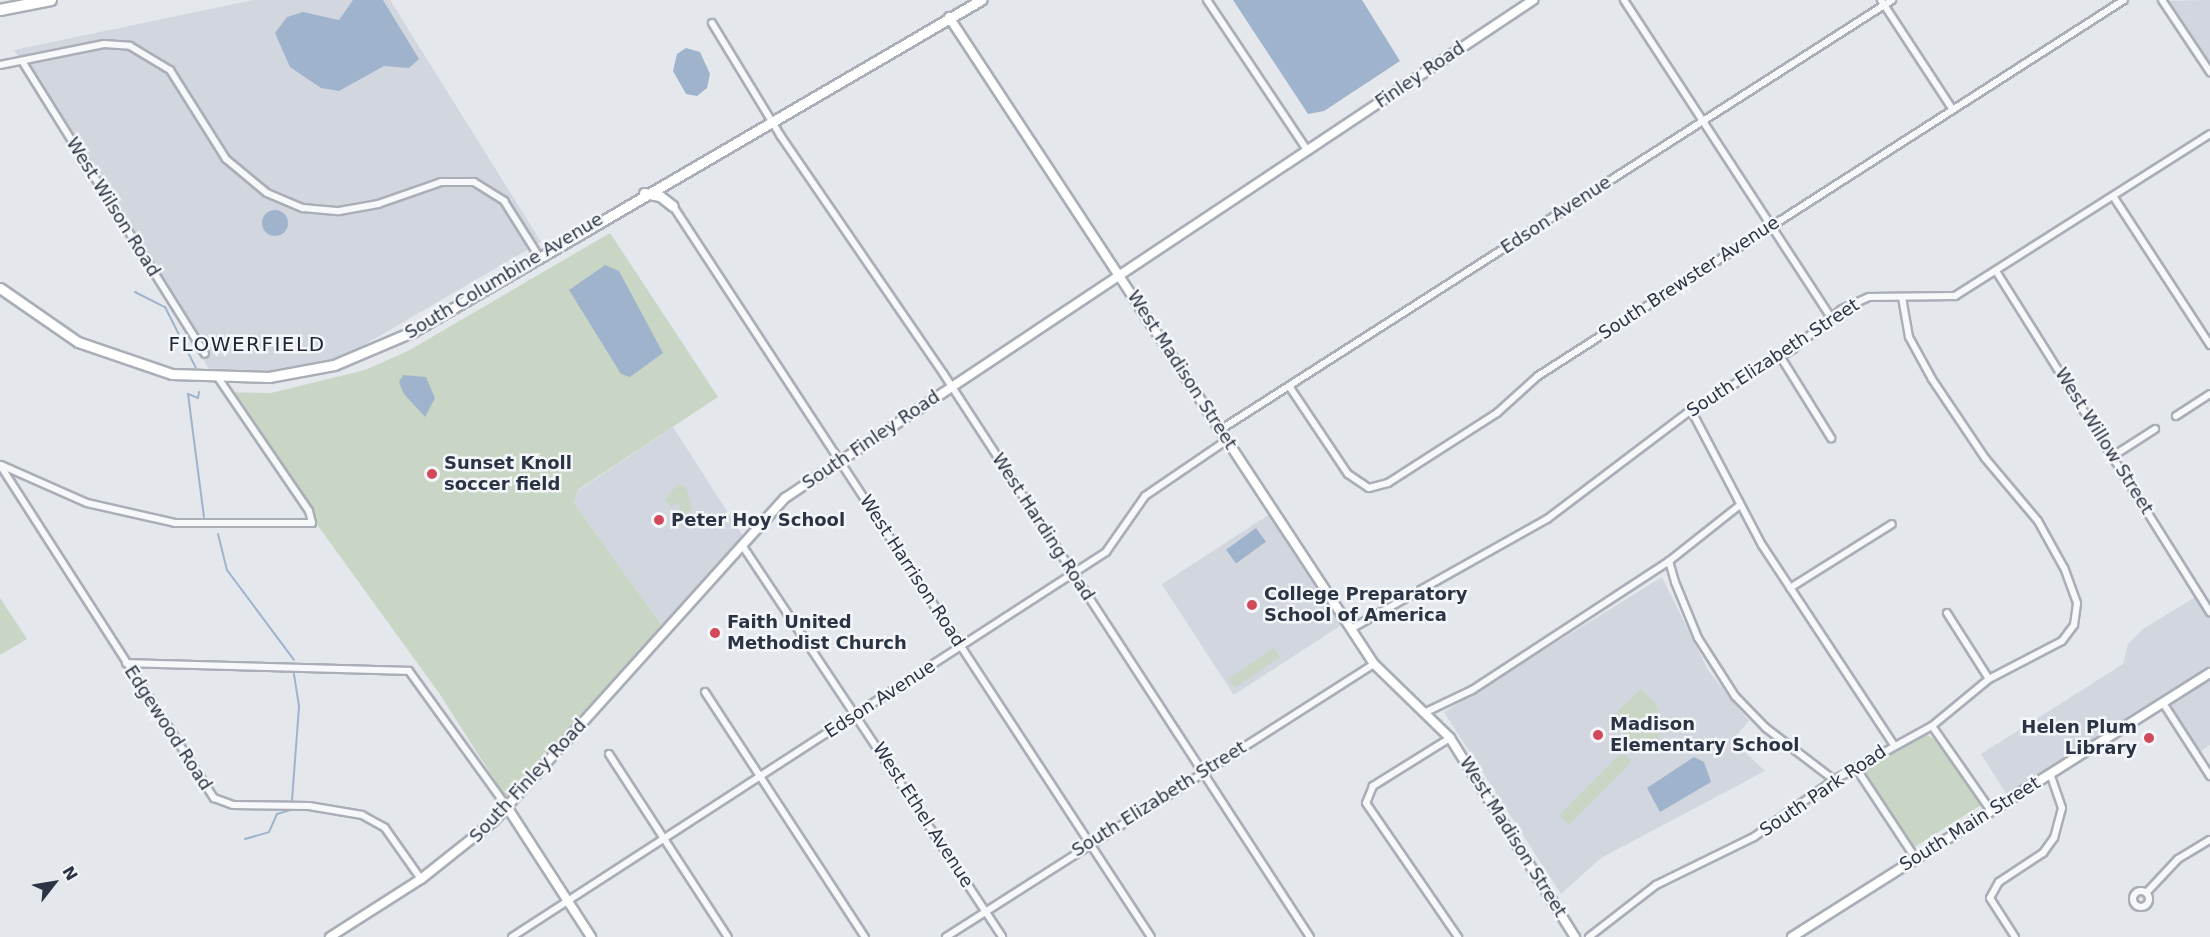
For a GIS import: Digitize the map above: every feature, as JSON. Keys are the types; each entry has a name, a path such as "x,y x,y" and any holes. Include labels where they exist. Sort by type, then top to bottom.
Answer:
{"highway":[{"path":"0,10 51,0"}],"main road":[{"name":"South Columbine Avenue","path":"0,288 52,328 105,355 172,374 219,379 302,373 368,353 981,0"},
{"name":"Finley Road","path":"1307,150 1533,0"},
{"name":"West Madison Street","path":"949,17 1374,664 1426,712 1450,738 1575,937"},
{"name":"South Finley Road","path":"330,937 421,879 475,840 785,498 1307,150"},
{"path":"670,179 673,206"},
{"path":"644,194 660,196 673,206"},
{"name":"South Main Street","path":"1794,936 2210,673"},
{"path":"507,807 591,937"}],"street":[{"path":"1207,0 1307,150"},
{"path":"1624,0 1830,316"},
{"name":"Edson Avenue","path":"1220,430 1703,121 1882,3 1892,0"},
{"name":"South Brewster Avenue","path":"1289,386 1348,474 1369,488 1385,484 1497,413 1538,376 2124,0"},
{"path":"2162,0 2210,72"},
{"path":"1882,3 1953,110"},
{"name":"West Harding Road","path":"712,23 771,120 951,387 1310,937"},
{"path":"0,65 104,44 130,46 170,70 226,159 267,193 303,208 339,211 378,204 441,182 474,182 504,201 538,255"},
{"name":"West Wilson Road","path":"22,61 205,354"},
{"name":"South Elizabeth Street","path":"1351,629 1547,519 1691,410 1780,356 1830,316 1869,297 1955,296 2210,135"},
{"path":"2113,196 2210,345"},
{"name":"West Harrison Road","path":"673,206 1151,937"},
{"name":"West Willow Street","path":"1996,271 2210,612"},
{"name":"South Park Road","path":"1589,937 1656,885 1754,837 1834,780 1893,744 1932,726 1989,679 2062,641 2077,616 2075,592 2043,530 1966,433 1927,370 1909,337 1902,298"},
{"path":"1780,356 1831,438"},
{"path":"0,465 87,503 164,521 206,526 312,523 309,511 219,379"},
{"path":"2176,416 2210,394"},
{"path":"1691,410 1740,505 1790,588 1893,744"},
{"path":"2113,456 2155,429"},
{"name":"Edson Avenue","path":"512,937 1073,573 1111,546 1145,496 1227,440"},
{"name":"Edgewood Road","path":"0,465 213,798 233,805 309,806 362,815 385,828 421,879"},
{"path":"1426,712 1473,690 1669,561 1740,505"},
{"path":"1790,588 1892,524"},
{"name":"West Ethel Avenue","path":"742,545 857,714 1002,937"},
{"path":"1669,561 1698,638 1726,684 1766,728 1834,780"},
{"path":"1947,613 1989,679"},
{"path":"126,663 403,669 422,683 507,807"},
{"name":"South Elizabeth Street","path":"946,937 1089,843 1374,664"},
{"path":"705,692 865,937"},
{"path":"2163,703 2210,776"},
{"path":"1932,726 1991,811"},
{"path":"1450,738 1368,793 1367,806 1458,937"},
{"path":"609,754 728,937"},
{"path":"1856,768 1916,859"},
{"path":"2015,937 1990,898 1999,882 2043,853 2054,838 2062,808 2050,774"},
{"path":"2148,891 2178,859 2210,840"}],"shaded area":[{"path":"253,0 390,0 541,242 338,360 261,374 212,374 14,50"},
{"path":"2210,0 2210,68 2166,1"},
{"name":"Peter Hoy School","path":"673,427 743,536 662,626 574,503 579,490"},
{"name":"College Preparatory School of America","path":"1270,514 1342,625 1234,695 1162,584"},
{"name":"Madison Elementary School","path":"1662,577 1708,670 1749,721 1732,740 1765,771 1601,858 1561,894 1444,712"},
{"path":"2197,596 2210,617 2210,669 2007,795 1981,754 2123,664 2128,644 2143,629"},
{"path":"2210,678 2210,745 2194,756 2162,708"}],"green space":[{"path":"610,233 718,397 579,489 574,503 662,626 508,801 439,693 221,392 271,393 365,370 408,351"},
{"path":"678,484 686,487 692,509 681,520 679,502 671,507 665,499"},
{"path":"0,598 27,639 0,655"},
{"path":"1274,648 1280,657 1235,688 1228,679"},
{"path":"1641,689 1656,704 1662,724 1659,738 1644,753 1614,726 1614,715"},
{"path":"1925,734 1940,742 1981,805 1913,848 1865,771"},
{"path":"1622,752 1632,762 1569,825 1559,815"}],"water":[{"path":"353,0 383,0 419,59 409,68 384,66 339,91 321,88 290,67 275,33 287,17 303,12 339,20"},
{"path":"1233,0 1362,0 1400,61 1324,111 1308,114"},
{"path":"686,48 700,52 710,74 707,88 697,96 686,94 673,71 677,54"},
{"path":"275,210 285,213 288,223 285,233 275,236 265,233 262,223 265,213"},
{"path":"605,265 619,271 663,353 630,377 621,374 569,290"},
{"path":"403,375 426,377 435,398 425,417 404,394 399,382"},
{"path":"1256,528 1266,542 1236,564 1226,550"},
{"path":"1694,757 1704,762 1711,782 1660,812 1647,788"}],"waterway":[{"path":"135,292 165,307 196,368"},
{"path":"199,392 198,398 188,394 204,517"},
{"path":"218,534 227,570 294,660"},
{"path":"292,800 299,706 293,670"},
{"path":"245,839 269,832 277,814 291,810"}],"place":[{"name":"Sunset Knoll soccer field","path":"432,474"},
{"name":"Peter Hoy School","path":"659,520"},
{"name":"College Preparatory School of America","path":"1252,605"},
{"name":"Faith United Methodist Church","path":"715,633"},
{"name":"Madison Elementary School","path":"1598,735"},
{"name":"Helen Plum Library","path":"2149,738"}],"district":[{"name":"FLOWERFIELD","path":"247,344"}]}
